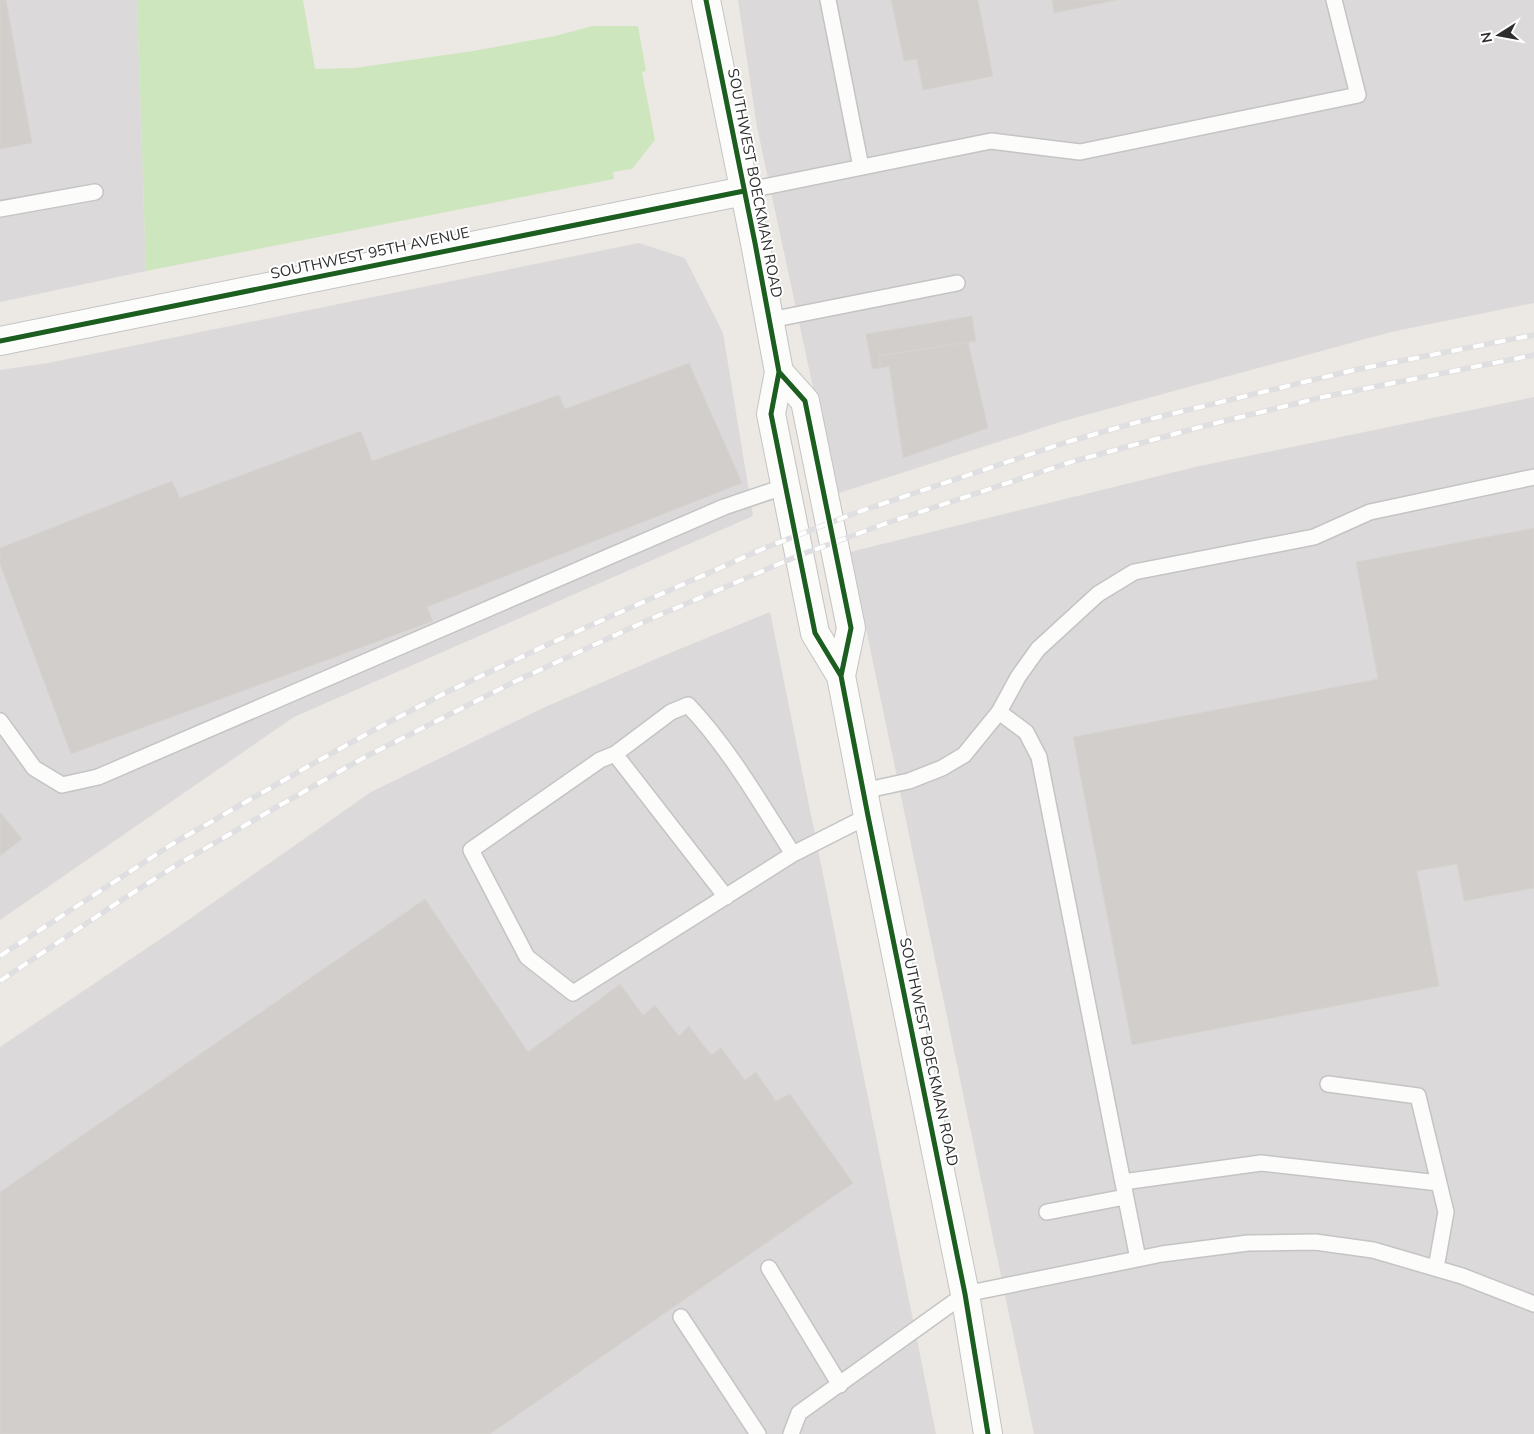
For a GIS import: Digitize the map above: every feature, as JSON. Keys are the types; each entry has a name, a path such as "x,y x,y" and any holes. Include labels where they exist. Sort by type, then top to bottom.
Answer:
{"main road":[{"name":"SOUTHWEST BOECKMAN ROAD","path":"706,0 779,372 771,414 815,633 841,676 865,804 965,1294 988,1434"},
{"name":"SOUTHWEST 95TH AVENUE","path":"0,341 744,191"},
{"name":"SOUTHWEST BOECKMAN ROAD","path":"779,372 805,401 807,410 851,628 841,676"}],"lane":[{"path":"828,0 861,167"},
{"path":"744,191 991,141 1080,152 1358,95 1334,0"},
{"path":"0,209 95,192"},
{"path":"770,320 957,283"},
{"path":"793,854 709,730 688,705 671,712 615,754 600,760 471,850 527,957 573,993 793,854 865,804 909,781 942,768 964,755 999,712 1018,677 1038,649 1098,594 1134,572 1314,537 1370,512 1534,477"},
{"path":"0,721 34,768 62,785 98,778 724,508 786,486"},
{"path":"999,712 1026,732 1039,757 1138,1259"},
{"path":"615,754 726,897"},
{"path":"1328,1084 1418,1096 1446,1212 1436,1268"},
{"path":"1047,1212 1124,1190 1261,1163 1439,1183"},
{"path":"791,1434 800,1413 965,1294 1162,1254 1248,1243 1315,1242 1373,1250 1462,1276 1534,1304"},
{"path":"769,1268 840,1385"},
{"path":"681,1317 758,1434"}],"shaded area":[{"path":"0,0 137,0 146,271 0,302"},
{"path":"738,0 1534,0 1534,303 1391,332 1060,422 836,494 757,127"},
{"path":"639,243 685,258 723,333 753,516 294,717 0,920 0,370 48,363"},
{"path":"1534,397 1534,1434 1034,1434 850,552 1195,467"},
{"path":"770,612 936,1434 0,1434 0,1047 171,932 371,792 543,708"}],"green space":[{"path":"137,0 303,0 315,69 355,68 473,51 555,36 593,26 638,26 646,71 642,72 655,140 632,169 613,172 614,179 146,271"}],"building":[{"path":"0,0 6,0 32,143 0,149"},
{"path":"891,0 978,0 993,76 923,90 917,59 904,61"},
{"path":"1052,0 1117,0 1054,13"},
{"path":"972,316 976,341 878,356 881,368 872,369 866,334"},
{"path":"968,342 988,428 903,458 889,366 881,368 878,356"},
{"path":"689,363 742,483 427,607 433,621 71,754 0,564 0,548 172,481 180,498 361,431 372,461 559,395 565,409"},
{"path":"1534,528 1534,888 1464,901 1457,864 1417,871 1439,986 1132,1045 1073,737 1378,679 1356,562"},
{"path":"0,812 22,839 0,856"},
{"path":"425,899 528,1052 620,984 643,1015 655,1005 679,1036 689,1026 711,1055 721,1048 745,1080 756,1072 776,1101 790,1094 853,1183 490,1434 0,1434 0,1192"}],"railway":[{"path":"0,956 174,843 374,730 445,693 551,643 767,547 861,511 1067,442 1138,422 1354,370 1534,335"},
{"path":"0,981 175,866 365,757 516,681 648,620 800,555 887,523 1071,462 1204,426 1323,397 1534,355"}],"cycle path":[{"path":"706,0 779,372 771,414 815,633 841,676 965,1294 988,1434"},
{"path":"0,341 744,191"},
{"path":"779,372 805,401 851,628 841,676"}]}
